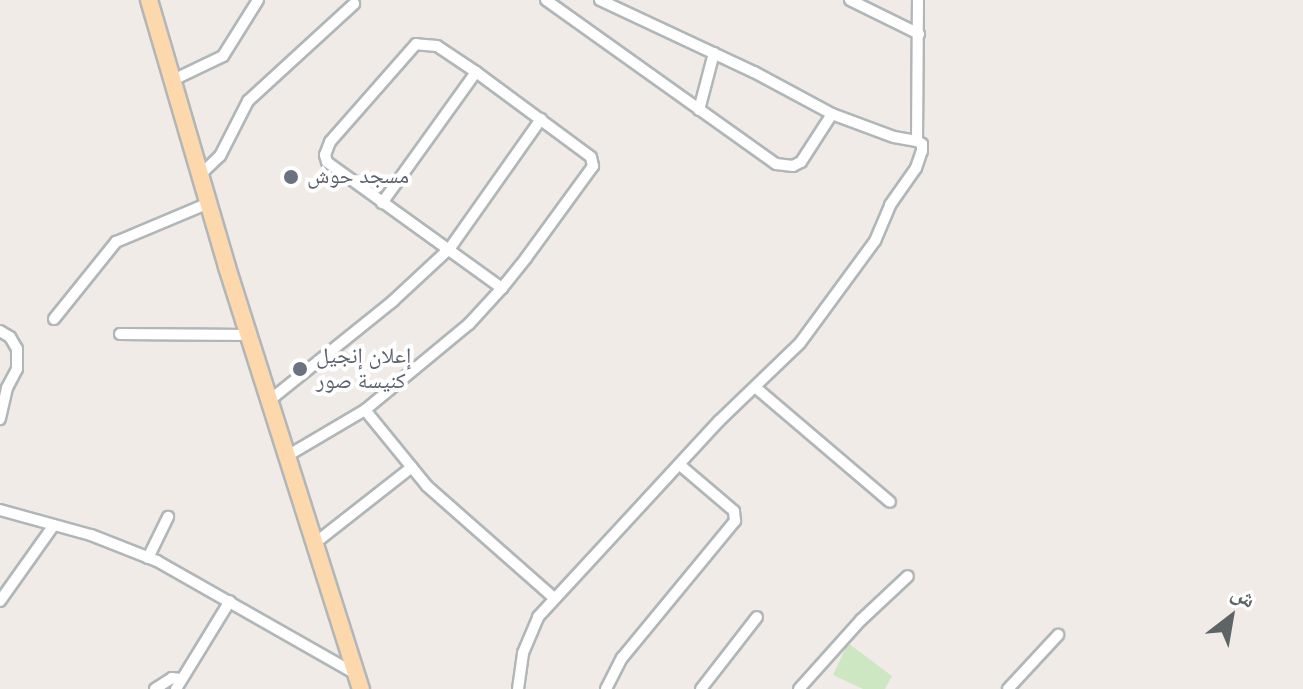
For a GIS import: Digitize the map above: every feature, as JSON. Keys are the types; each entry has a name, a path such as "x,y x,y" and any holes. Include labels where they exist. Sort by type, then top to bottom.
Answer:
{"main road":[{"path":"149,0 249,335 358,682"}],"street":[{"path":"173,80 223,56 258,0"},
{"path":"546,0 756,152 785,166 806,157 832,114"},
{"path":"518,689 527,640 554,598 800,343 875,241 890,205 920,159 922,144 832,114 714,53 600,0"},
{"path":"850,0 919,34"},
{"path":"917,141 918,0"},
{"path":"200,175 220,156 248,101 354,4"},
{"path":"287,456 365,410 469,324 502,288 593,166 591,157 476,72 437,46 416,44 330,142 325,155 327,162 502,288"},
{"path":"699,110 714,53"},
{"path":"382,203 476,72"},
{"path":"270,400 393,301 450,248 541,119"},
{"path":"54,319 116,242 209,203"},
{"path":"0,331 10,337 17,349 17,369 7,388 0,419"},
{"path":"120,334 249,335"},
{"path":"755,387 890,502"},
{"path":"365,410 446,504 554,598"},
{"path":"609,688 622,658 735,521 734,511 680,465"},
{"path":"315,543 412,467"},
{"path":"0,510 148,558 230,601 358,682"},
{"path":"148,558 168,517"},
{"path":"0,601 54,525"},
{"path":"799,689 861,620 908,576"},
{"path":"155,689 172,678 179,684 230,601"},
{"path":"701,689 757,617"},
{"path":"1008,689 1058,635"}],"green space":[{"path":"848,643 892,676 885,689 863,689 833,675"}],"place":[{"name":"مسجد حوش","path":"291,177"},
{"name":"إعلان إنجيل كنيسة صور","path":"300,369"}]}
